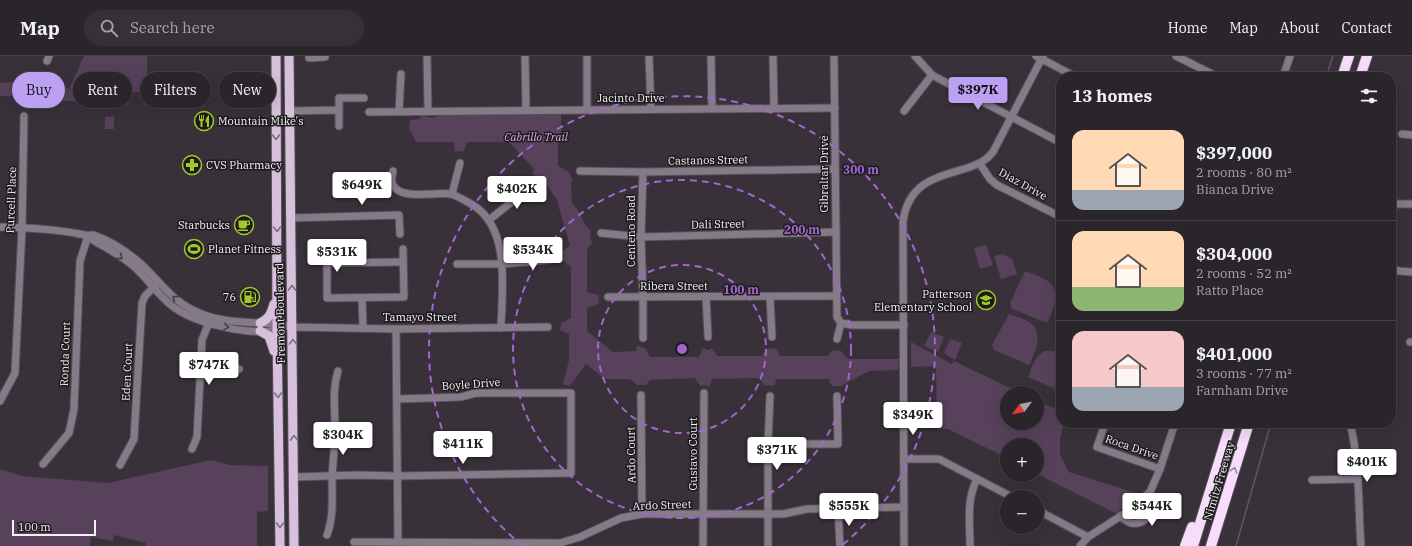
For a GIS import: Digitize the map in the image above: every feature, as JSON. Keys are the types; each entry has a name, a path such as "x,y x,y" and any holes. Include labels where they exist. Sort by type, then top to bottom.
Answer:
{"highway":[{"path":"1344,72 1349,56"},
{"path":"1362,72 1367,56"},
{"name":"Nimitz Freeway","path":"1193,546 1229,428"},
{"name":"Nimitz Freeway","path":"1211,546 1222,507 1248,428"},
{"path":"1185,546 1210,471 1219,462"},
{"path":"1215,546 1222,507"}],"main road":[{"name":"Fremont Boulevard","path":"276,56 277,327 280,546"},
{"name":"Fremont Boulevard","path":"290,56 294,546"},
{"path":"277,291 272,313 260,327 271,339 278,366"}],"street":[{"path":"310,58 325,56"},
{"path":"428,56 428,110"},
{"path":"524,56 526,109"},
{"path":"587,56 587,109"},
{"path":"649,56 651,109"},
{"path":"711,56 712,108"},
{"path":"773,56 774,108"},
{"name":"Gibraltar Drive","path":"834,56 836,296 837,317 841,323"},
{"path":"915,56 932,75 1056,140"},
{"path":"1176,56 1208,72"},
{"path":"1285,72 1290,56"},
{"path":"904,546 903,222 905,211 908,203 919,188 927,181 980,164 987,159 993,152 1011,118 1040,57 1067,72"},
{"path":"399,111 401,74"},
{"path":"904,111 932,75"},
{"path":"339,126 339,98 364,98"},
{"name":"Jacinto Drive","path":"369,112 526,109 835,108"},
{"path":"290,111 339,110"},
{"name":"Purcell Place","path":"0,401 15,373 22,228 24,116"},
{"path":"1402,134 1412,135"},
{"path":"452,194 460,164"},
{"name":"Diaz Drive","path":"980,164 996,185 1056,215"},
{"name":"Castanos Street","path":"580,171 643,172 835,169"},
{"path":"393,171 391,182 395,188 403,194 452,194 474,206 489,220 499,240 502,264 501,328"},
{"name":"Centeno Road","path":"643,172 640,237 643,297 643,338"},
{"path":"489,220 519,196 527,183"},
{"path":"1396,204 1412,204"},
{"path":"291,218 399,214 400,234"},
{"name":"Tamayo Street","path":"0,227 58,230 88,236 93,241 123,258 156,286 172,306 181,312 231,328 292,327 396,329 548,327"},
{"name":"Dali Street","path":"601,233 640,237 836,232"},
{"name":"Ronda Court","path":"43,464 69,433 74,409 80,261 88,236"},
{"path":"327,249 327,298 404,297 403,249"},
{"path":"457,264 502,264 549,260 554,255"},
{"path":"328,263 404,262"},
{"path":"1396,270 1412,272"},
{"name":"Eden Court","path":"120,465 134,439 142,303 145,296 156,286"},
{"path":"706,296 708,337"},
{"name":"Ribera Street","path":"608,297 836,296"},
{"path":"770,297 772,337"},
{"path":"362,298 363,328"},
{"path":"192,449 197,437 202,340 209,320"},
{"path":"837,339 841,323 851,326 904,325"},
{"path":"396,329 398,542"},
{"path":"201,364 228,366 239,369"},
{"path":"328,535 332,522 332,477 335,429 333,394 338,371"},
{"name":"Boyle Drive","path":"397,399 461,397 476,392 570,393 571,474 398,476"},
{"name":"Gustavo Court","path":"703,546 704,393"},
{"name":"Ardo Court","path":"641,395 642,514"},
{"path":"768,546 768,444 770,396"},
{"path":"768,444 838,444 837,396"},
{"name":"Roca Drive","path":"1103,428 1097,447 1160,469"},
{"path":"1080,546 1088,537 1120,516 1150,492 1160,469 1173,428"},
{"path":"1351,428 1358,479 1361,546"},
{"path":"904,459 939,459 1000,491"},
{"path":"294,477 358,475 398,476"},
{"path":"970,546 969,501 978,479"},
{"path":"1312,480 1358,479"},
{"path":"1120,516 1130,522 1140,523 1147,519 1152,513 1153,503 1150,492"},
{"name":"Ardo Street","path":"354,542 499,545 560,544 580,537 621,518 642,514 783,514 807,509 904,507"},
{"path":"838,508 840,546"},
{"path":"1044,514 1088,537"}],"green space":[{"path":"84,56 147,56 147,72 140,72 140,92 132,92 132,72 77,72"},
{"path":"73,80 73,101 65,101 65,87 69,89"},
{"path":"12,82 12,96 0,96 0,83"},
{"name":"Cabrillo Trail","path":"422,115 430,118 442,115 561,115 561,141 558,142 558,166 569,172 573,181 571,183 572,203 578,210 588,228 591,230 590,238 592,243 587,249 587,292 598,295 599,304 587,308 587,331 613,352 636,351 637,346 645,348 650,357 699,357 703,348 708,350 712,348 717,356 762,356 766,349 776,348 780,356 828,356 832,350 840,350 848,359 899,359 898,370 869,371 841,386 832,386 828,379 777,379 774,386 765,386 759,378 712,379 709,387 705,385 700,386 695,378 650,380 646,385 637,385 630,379 605,379 586,364 570,386 563,384 569,360 569,334 560,330 561,323 571,318 571,267 563,261 563,251 570,245 558,201 544,181 538,181 532,173 534,169 509,142 469,142 467,143 463,152 455,152 454,142 416,142 409,128 410,120 419,119"},
{"path":"114,116 114,129 105,129 105,117"},
{"path":"986,245 993,265 980,269 974,248"},
{"path":"1003,254 1012,259 1017,274 1001,279 994,256"},
{"path":"1025,271 1046,280 1054,289 1054,306 1047,323 1012,309 1010,303"},
{"path":"1009,314 1029,322 1037,331 1038,337 1036,348 1029,365 994,350 992,345"},
{"path":"931,332 944,337 938,352 924,346"},
{"path":"950,339 962,343 955,360 944,353"},
{"path":"911,342 952,364 954,361 1006,386 1000,386 1000,430 1044,430 1044,404 1056,409 1056,428 1063,428 1060,440 1060,455 1069,472 1139,494 1124,508 1115,513 1044,478 1044,438 1000,438 1000,455 948,429 937,429 936,366 911,367"},
{"path":"1045,351 1056,352 1056,389 1028,377 1036,359"},
{"path":"211,460 230,465 268,466 268,511 257,512 257,546 145,546 146,543 114,535 113,541 91,537 90,546 0,546 0,469 22,476 108,483"}],"waterway":[{"path":"1328,72 1333,56"},
{"path":"1236,546 1270,428"}],"place":[{"name":"Mountain Mike's","path":"204,121"},
{"name":"CVS Pharmacy","path":"192,165"},
{"name":"Starbucks","path":"244,225"},
{"name":"Planet Fitness","path":"194,249"},
{"name":"76","path":"250,297"},
{"name":"Patterson Elementary School","path":"986,300"}]}
